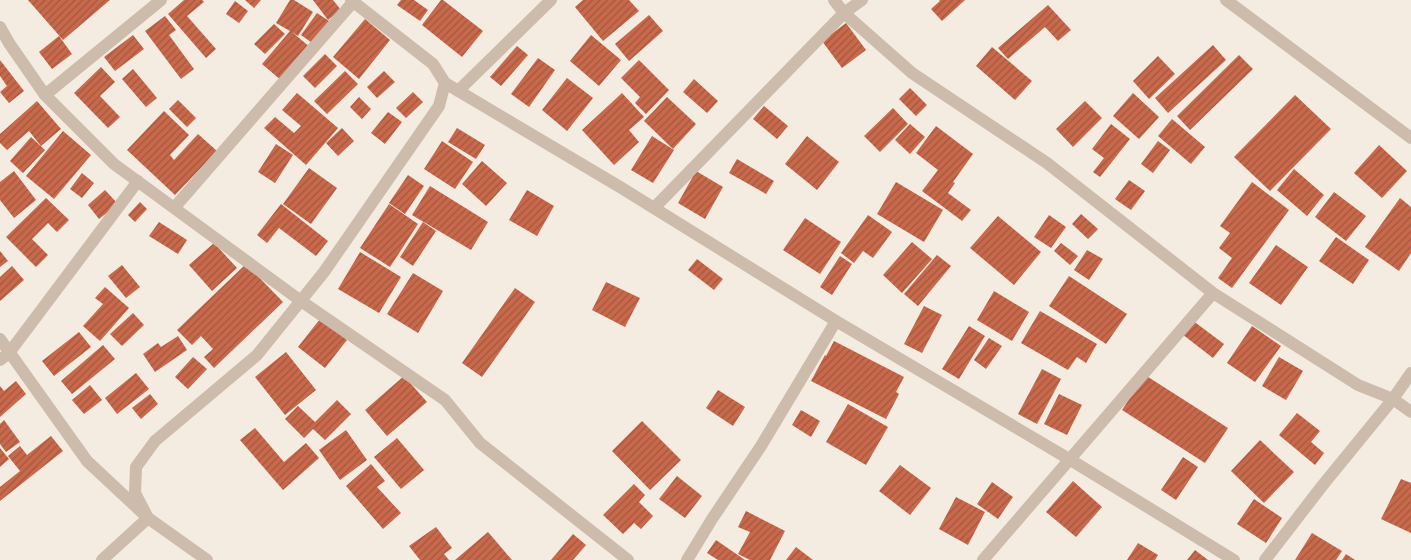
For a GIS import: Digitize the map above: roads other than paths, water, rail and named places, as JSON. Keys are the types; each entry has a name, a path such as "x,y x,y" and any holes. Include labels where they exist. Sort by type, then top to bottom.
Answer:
{"street":[{"path":"45,95 161,0"},
{"path":"458,91 551,0"},
{"path":"834,0 844,13 912,73 1047,162 1213,293 1358,385 1393,399 1411,412"},
{"path":"654,208 844,13 862,0"},
{"path":"1226,0 1411,138"},
{"path":"174,208 352,1 433,64 445,83 1234,560"},
{"path":"0,27 45,95 114,164 301,301 445,400 480,443 628,560"},
{"path":"148,518 135,493 136,467 154,441 257,355 301,301 324,272 439,106 445,83"},
{"path":"5,357 138,181"},
{"path":"982,560 1213,293"},
{"path":"687,560 712,519 762,446 836,321"},
{"path":"0,339 5,357 87,462 148,518 207,560"},
{"path":"1265,560 1393,399 1411,373"},
{"path":"102,560 148,518"}]}
